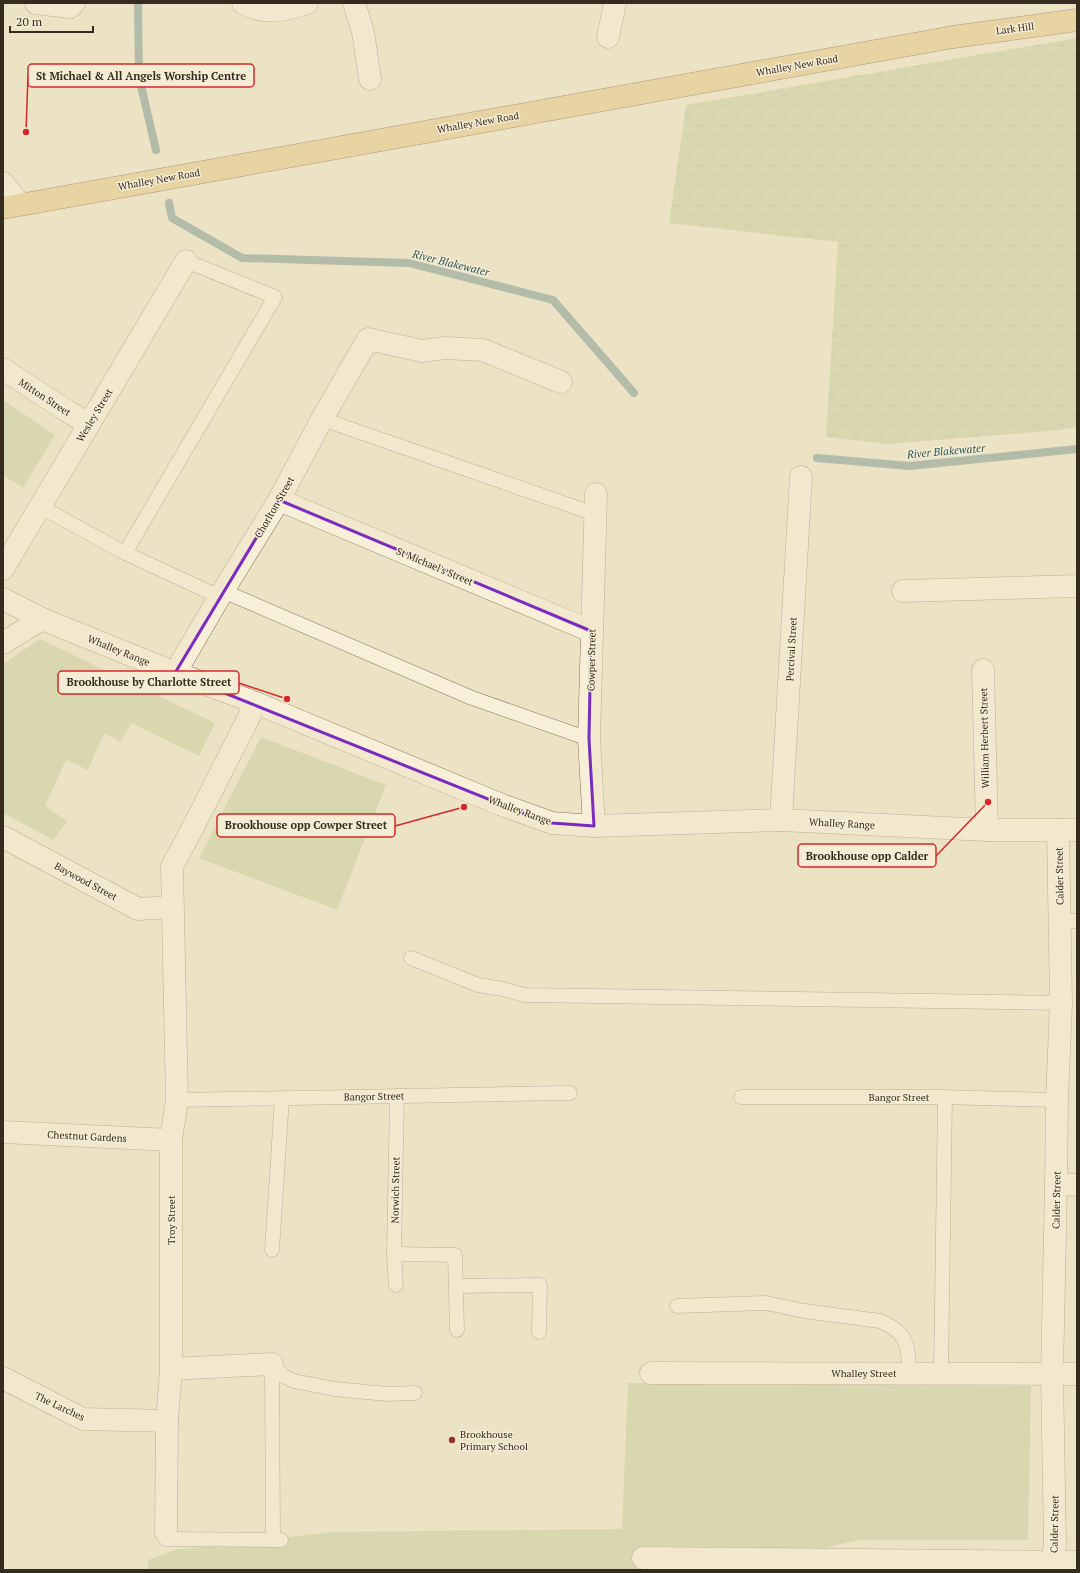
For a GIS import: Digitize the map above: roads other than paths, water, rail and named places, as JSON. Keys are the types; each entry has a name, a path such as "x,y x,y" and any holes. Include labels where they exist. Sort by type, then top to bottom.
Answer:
{"highway":[{"name":"Lark Hill","path":"953,37 1077,20"},
{"name":"Whalley New Road","path":"11,206 953,37"}],"street":[{"path":"36,3 70,7 74,3"},
{"path":"243,3 258,10 272,11 290,9 307,3"},
{"path":"354,3 363,32 370,78"},
{"path":"608,37 615,3"},
{"path":"3,183 11,206"},
{"name":"Wesley Street","path":"3,569 186,261"},
{"name":"Chorlton Street","path":"175,673 221,594 279,500 322,419 368,339 422,351 445,348 483,350 561,382"},
{"name":"Mitton Street","path":"3,369 88,424"},
{"name":"Percival Street","path":"781,820 801,478"},
{"name":"St Michael's Street","path":"279,500 591,631"},
{"name":"Cowper Street","path":"594,826 589,739 591,631 596,504"},
{"path":"903,591 1077,586"},
{"name":"Whalley Range","path":"3,599 42,619 175,673 256,703 530,816 552,823 594,826 781,820 987,830 1068,830"},
{"path":"3,643 42,619"},
{"name":"William Herbert Street","path":"982,670 987,830"},
{"name":"Troy Street","path":"166,1536 168,1421 171,1369 171,1140 177,1100 172,866 256,703"},
{"name":"Calder Street","path":"1052,1566 1055,1544 1052,1375 1067,1185 1057,1100 1069,1004 1068,830"},
{"name":"Baywood Street","path":"3,837 138,909 172,907"},
{"name":"Chestnut Gardens","path":"3,1132 171,1140"},
{"path":"171,1369 272,1364"},
{"name":"Whalley Street","path":"651,1373 1077,1374"},
{"name":"The Larches","path":"3,1378 83,1419 168,1421"},
{"path":"644,1558 1052,1566 1077,1562"}],"lane":[{"path":"125,553 275,297 186,261"},
{"path":"322,419 596,504"},
{"path":"41,507 125,553 221,594 472,698 589,739"},
{"path":"411,958 478,985 503,989 524,995 1069,1004"},
{"name":"Bangor Street","path":"177,1100 570,1093"},
{"name":"Norwich Street","path":"396,1285 394,1254 397,1096"},
{"name":"Bangor Street","path":"742,1097 946,1097 1057,1100"},
{"path":"941,1373 946,1097"},
{"path":"272,1250 282,1098"},
{"path":"394,1254 455,1255 457,1330"},
{"path":"456,1286 540,1285 539,1332"},
{"path":"677,1306 766,1303 804,1311 880,1321 892,1326 901,1334 909,1354 909,1373"},
{"path":"272,1364 283,1376 294,1381 335,1389 387,1394 415,1393"},
{"path":"166,1536 277,1540 272,1364"}],"waterway":[{"name":"River Blakewater","path":"138,3 139,77 156,150"},
{"name":"River Blakewater","path":"169,203 172,218 242,258 409,263 553,300 634,393"},
{"name":"River Blakewater","path":"817,458 910,466 1077,449"}],"place":[{"name":"St Michael & All Angels Worship Centre","path":"26,132"},
{"name":"Brookhouse by Charlotte Street","path":"287,699"},
{"name":"Brookhouse opp Calder","path":"988,802"},
{"name":"Brookhouse opp Cowper Street","path":"464,807"},
{"name":"Brookhouse Primary School","path":"452,1440"}]}
